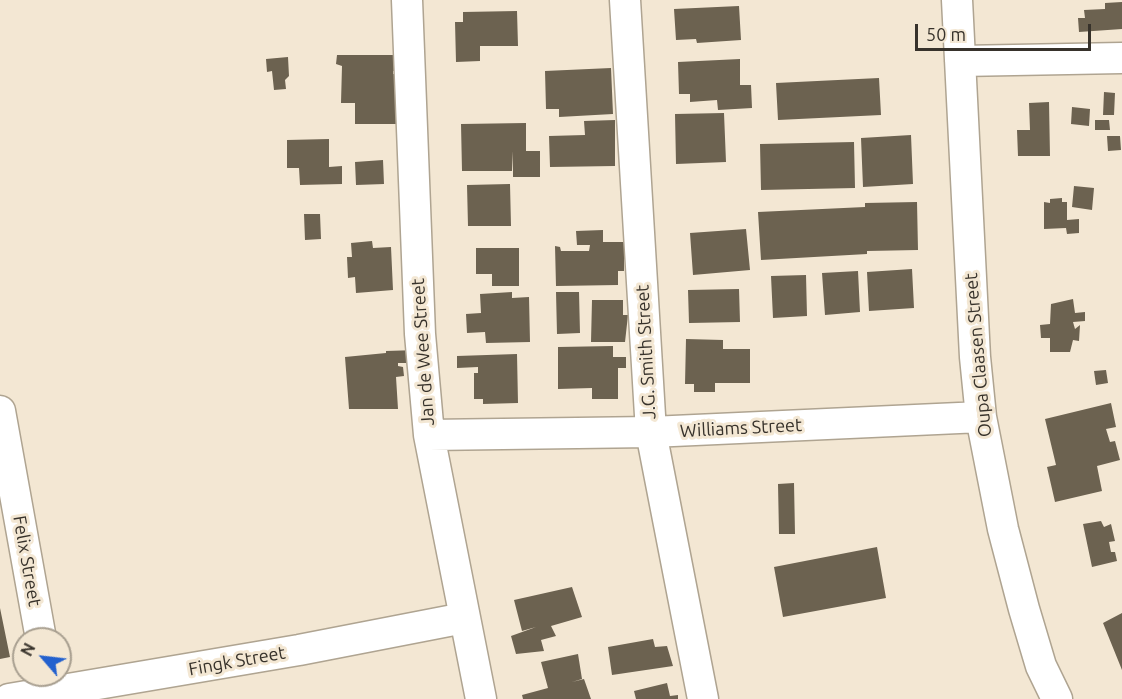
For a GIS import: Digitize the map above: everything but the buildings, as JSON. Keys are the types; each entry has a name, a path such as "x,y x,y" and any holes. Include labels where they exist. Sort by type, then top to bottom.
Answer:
{"street":[{"name":"Jan de Wee Street","path":"407,0 420,334 429,435 482,699"},
{"name":"J.G. Smith Street","path":"625,0 651,432 704,699"},
{"name":"Oupa Claasen Street","path":"957,0 975,357 981,417 1003,529 1024,609 1041,666 1058,699"},
{"path":"960,62 1122,58"},
{"name":"Felix Street","path":"0,411 39,627"},
{"name":"Williams Street","path":"429,435 651,432 981,417"},
{"name":"Fingk Street","path":"72,681 299,650 464,618"},
{"name":"Fingk Street","path":"9,699 41,687"}]}
